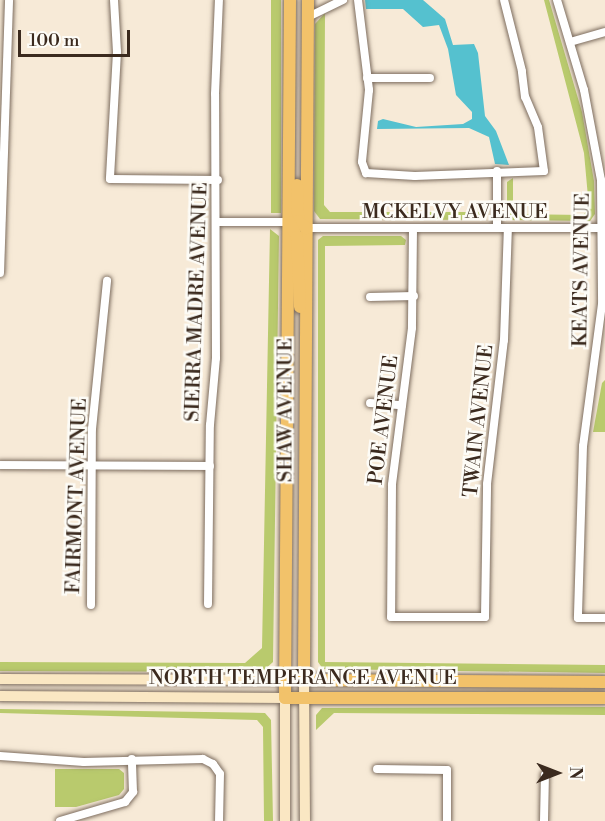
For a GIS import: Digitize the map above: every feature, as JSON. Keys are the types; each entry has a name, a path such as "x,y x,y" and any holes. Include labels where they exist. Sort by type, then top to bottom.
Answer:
{"main road":[{"name":"SHAW AVENUE","path":"285,821 290,0"},
{"name":"SHAW AVENUE","path":"305,821 308,0"},
{"path":"290,115 296,153 297,217 306,228"},
{"path":"288,222 297,237 297,292 306,334"},
{"name":"NORTH TEMPERANCE AVENUE","path":"0,680 605,682"},
{"name":"NORTH TEMPERANCE AVENUE","path":"0,696 605,698"}],"street":[{"path":"0,273 9,0"},
{"path":"114,0 117,52 110,179 218,180"},
{"name":"SIERRA MADRE AVENUE","path":"208,604 218,180 215,94 219,0"},
{"path":"308,17 343,0"},
{"path":"358,0 368,78 369,110 362,162 366,173 415,176 497,171 544,171 538,128 525,97 520,62 504,0"},
{"name":"KEATS AVENUE","path":"557,0 595,137 603,228 604,275 580,492 578,618 605,618"},
{"path":"570,42 605,32"},
{"path":"368,78 430,78"},
{"path":"497,171 497,228"},
{"path":"217,222 288,222"},
{"name":"MCKELVY AVENUE","path":"306,228 603,228"},
{"name":"POE AVENUE","path":"391,617 392,485 414,296 413,228"},
{"name":"TWAIN AVENUE","path":"391,617 485,617 487,484 504,340 508,228"},
{"name":"FAIRMONT AVENUE","path":"91,605 92,465 107,281"},
{"path":"370,297 414,296"},
{"path":"595,370 605,370"},
{"path":"370,403 402,405"},
{"path":"0,465 210,466"},
{"path":"0,756 84,762 203,759 213,764 220,774 219,821"},
{"path":"60,821 125,802 133,792 132,759"},
{"path":"377,769 447,770 447,821"},
{"path":"544,821 545,775"}],"green space":[{"path":"271,0 281,0 281,213 271,213"},
{"path":"544,0 549,0 582,112 594,181 595,214 590,221 512,220 507,214 507,182 513,178 513,214 583,215 589,208 584,153"},
{"path":"325,13 324,205 330,212 487,212 481,220 320,219 314,211 315,24"},
{"path":"270,229 279,236 273,662 262,672 0,671 0,662 245,663 262,648"},
{"path":"323,236 401,236 406,240 405,245 325,246 325,662 605,665 605,673 323,669 318,662 318,240"},
{"path":"605,380 605,432 593,432 602,383"},
{"path":"605,707 605,715 334,713 316,730 316,715 322,708"},
{"path":"0,709 265,713 271,720 273,821 264,821 263,727 257,720 0,713"},
{"path":"55,769 119,769 124,773 124,789 119,795 76,807 55,807"}],"water":[{"path":"365,0 423,0 445,19 453,45 474,44 478,53 485,116 496,131 509,165 495,164 489,137 469,128 377,129 378,121 383,119 416,127 463,124 472,119 472,112 456,95 448,49 439,25 423,27 403,9 366,9"}]}
